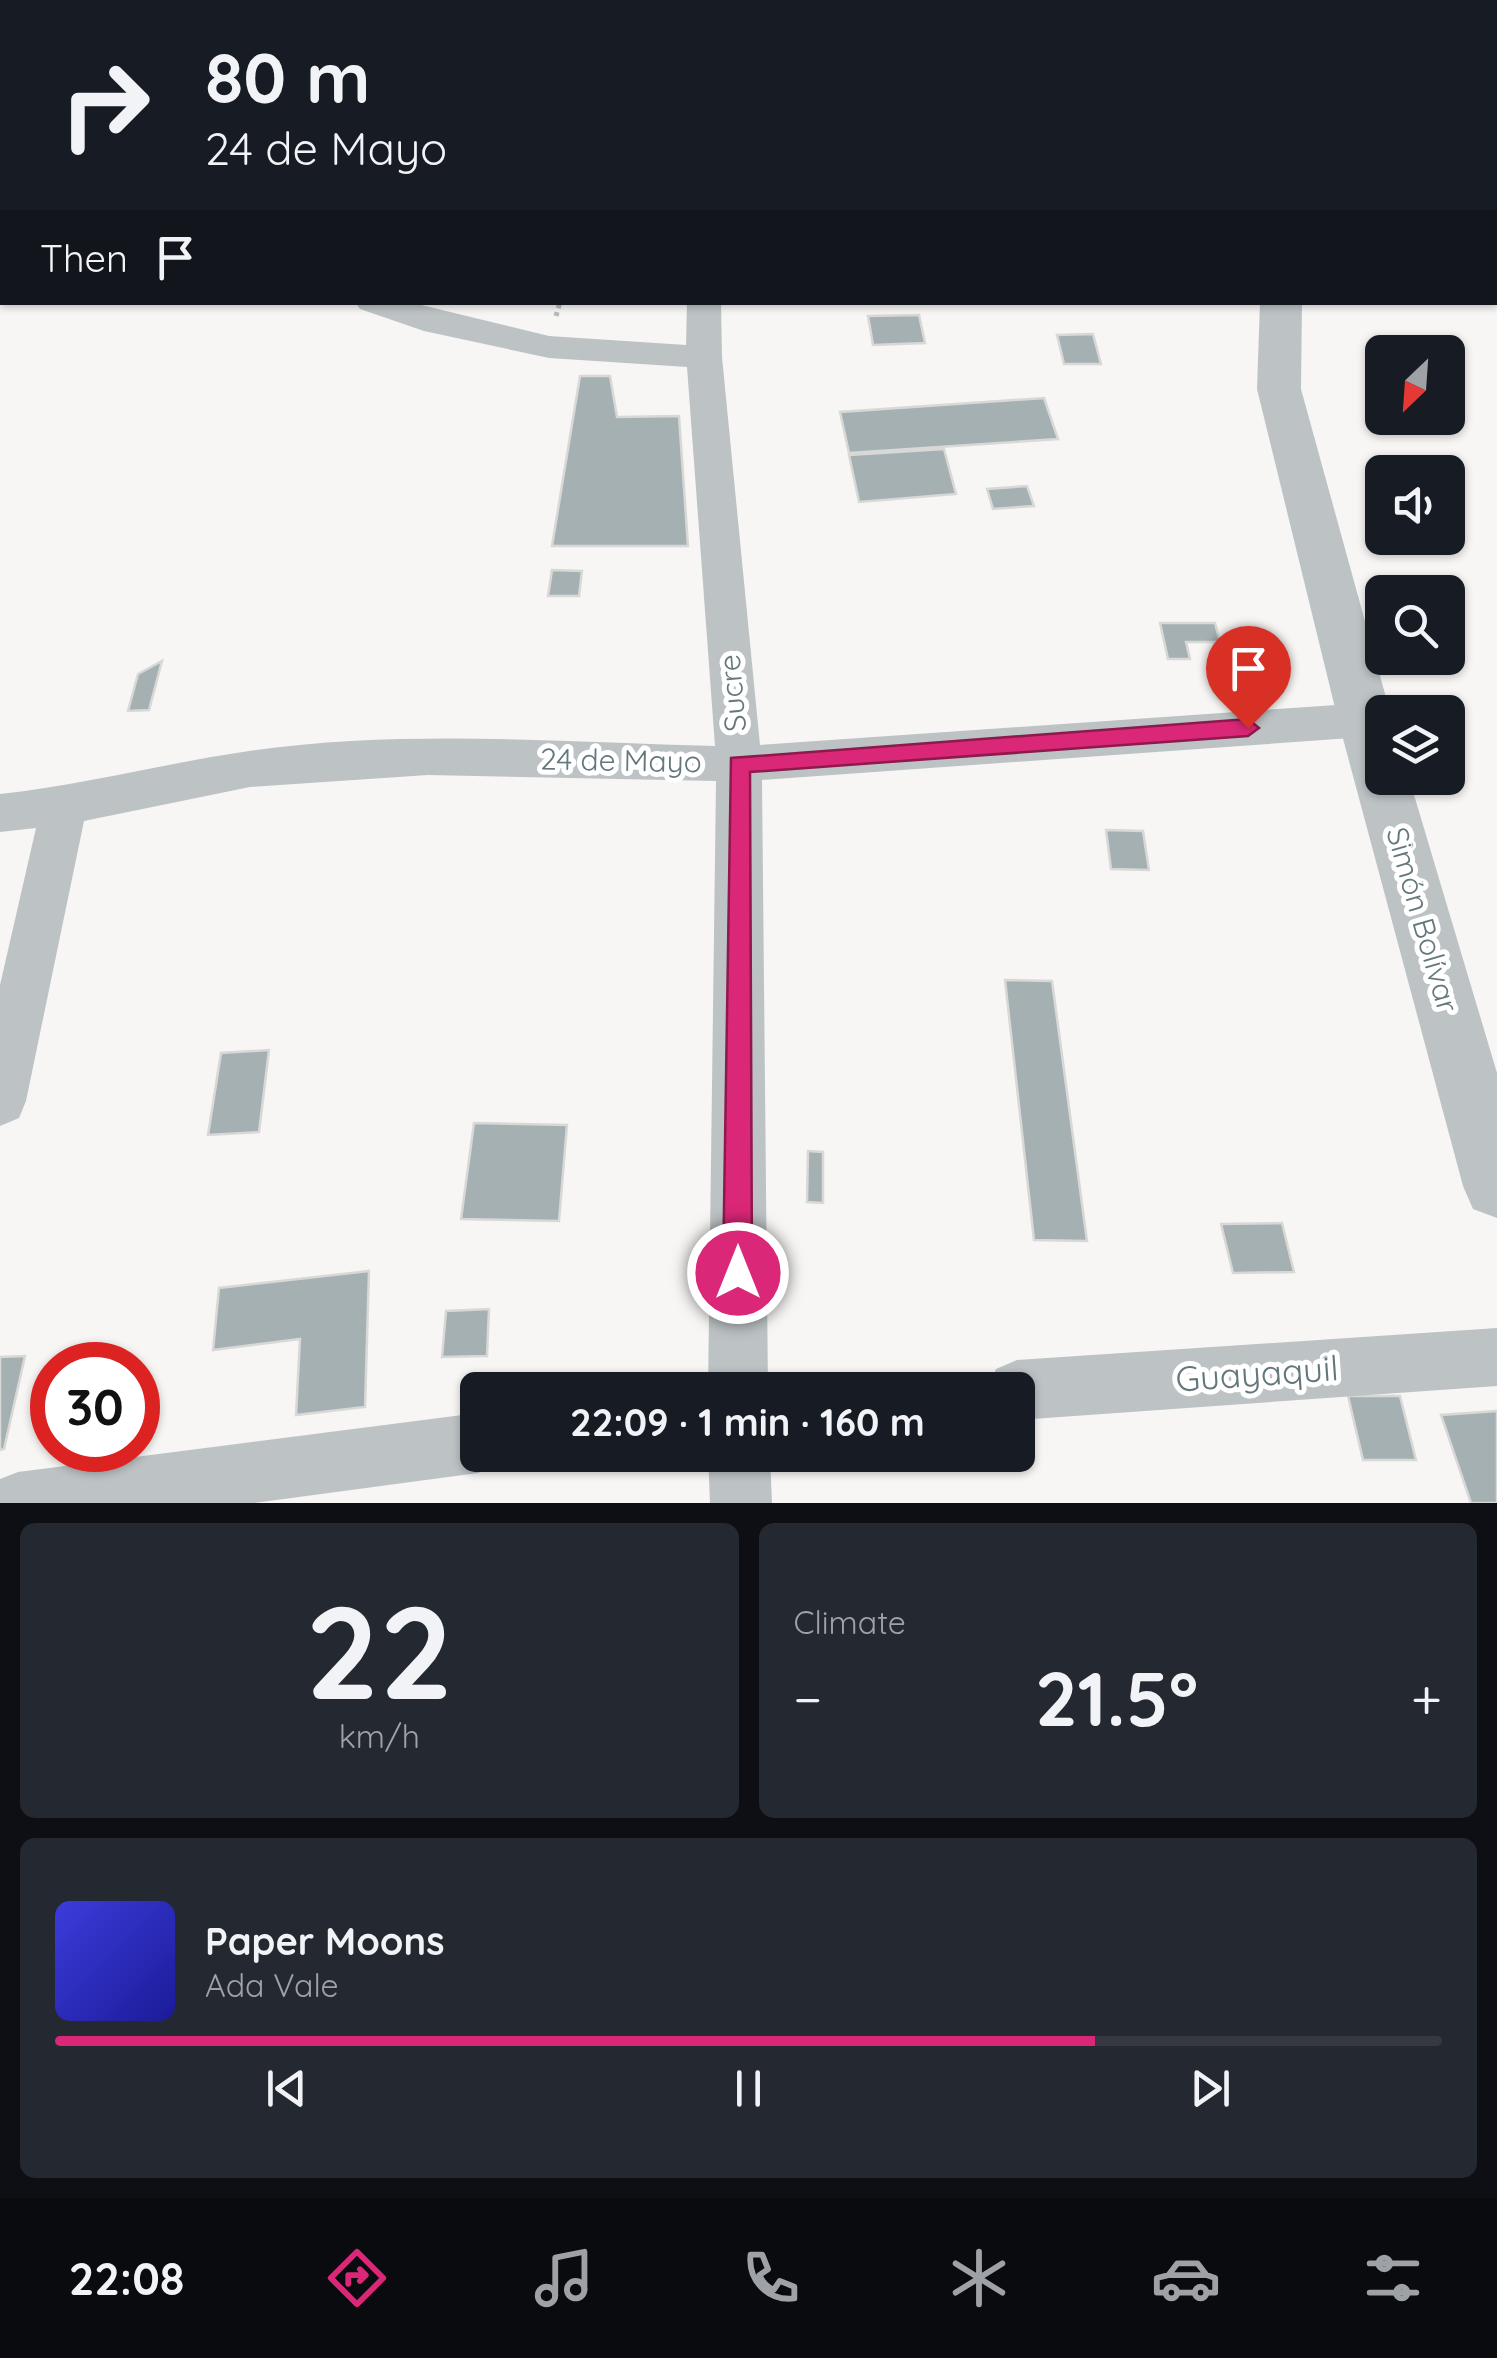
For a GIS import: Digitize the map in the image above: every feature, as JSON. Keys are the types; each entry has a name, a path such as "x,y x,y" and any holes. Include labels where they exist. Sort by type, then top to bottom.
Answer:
{"street":[{"path":"381,305 436,323 549,346 704,357"},
{"name":"Sucre","path":"704,305 704,357 739,764 738,1372"},
{"name":"Simón Bolívar","path":"1281,305 1279,389 1365,720"},
{"name":"24 de Mayo","path":"0,812 64,806 250,769 408,758 739,764 1365,720"},
{"name":"Simón Bolívar","path":"1386,795 1497,1186"},
{"path":"0,1102 64,806"},
{"name":"Guayaquil","path":"1035,1389 1497,1357"},
{"path":"18,1503 460,1445"},
{"path":"739,1472 740,1503"}],"building":[{"path":"919,315 925,343 873,345 868,316"},
{"path":"1093,334 1101,364 1064,364 1057,335"},
{"path":"580,376 610,376 617,417 679,416 688,546 552,546"},
{"path":"1044,398 1058,439 849,453 840,412"},
{"path":"944,449 956,494 859,502 849,455"},
{"path":"1027,486 1034,506 993,509 987,489"},
{"path":"552,570 582,571 579,596 548,596"},
{"path":"1160,623 1215,623 1220,642 1186,642 1190,659 1168,659"},
{"path":"162,661 149,710 128,711 138,674"},
{"path":"1106,830 1143,831 1149,870 1111,869"},
{"path":"1005,980 1052,981 1087,1241 1034,1240"},
{"path":"269,1050 259,1132 208,1135 221,1053"},
{"path":"474,1123 567,1125 559,1221 461,1219"},
{"path":"808,1151 823,1152 823,1203 807,1202"},
{"path":"1282,1223 1294,1272 1233,1273 1221,1224"},
{"path":"369,1271 365,1407 296,1415 300,1339 213,1350 219,1288"},
{"path":"489,1309 487,1356 442,1357 446,1311"},
{"path":"25,1356 4,1449 0,1450 0,1357"},
{"path":"1348,1396 1400,1396 1416,1460 1363,1460"},
{"path":"1497,1411 1497,1503 1471,1503 1441,1415"}],"route":[{"path":"738,1273 739,764 1248,728"}]}
